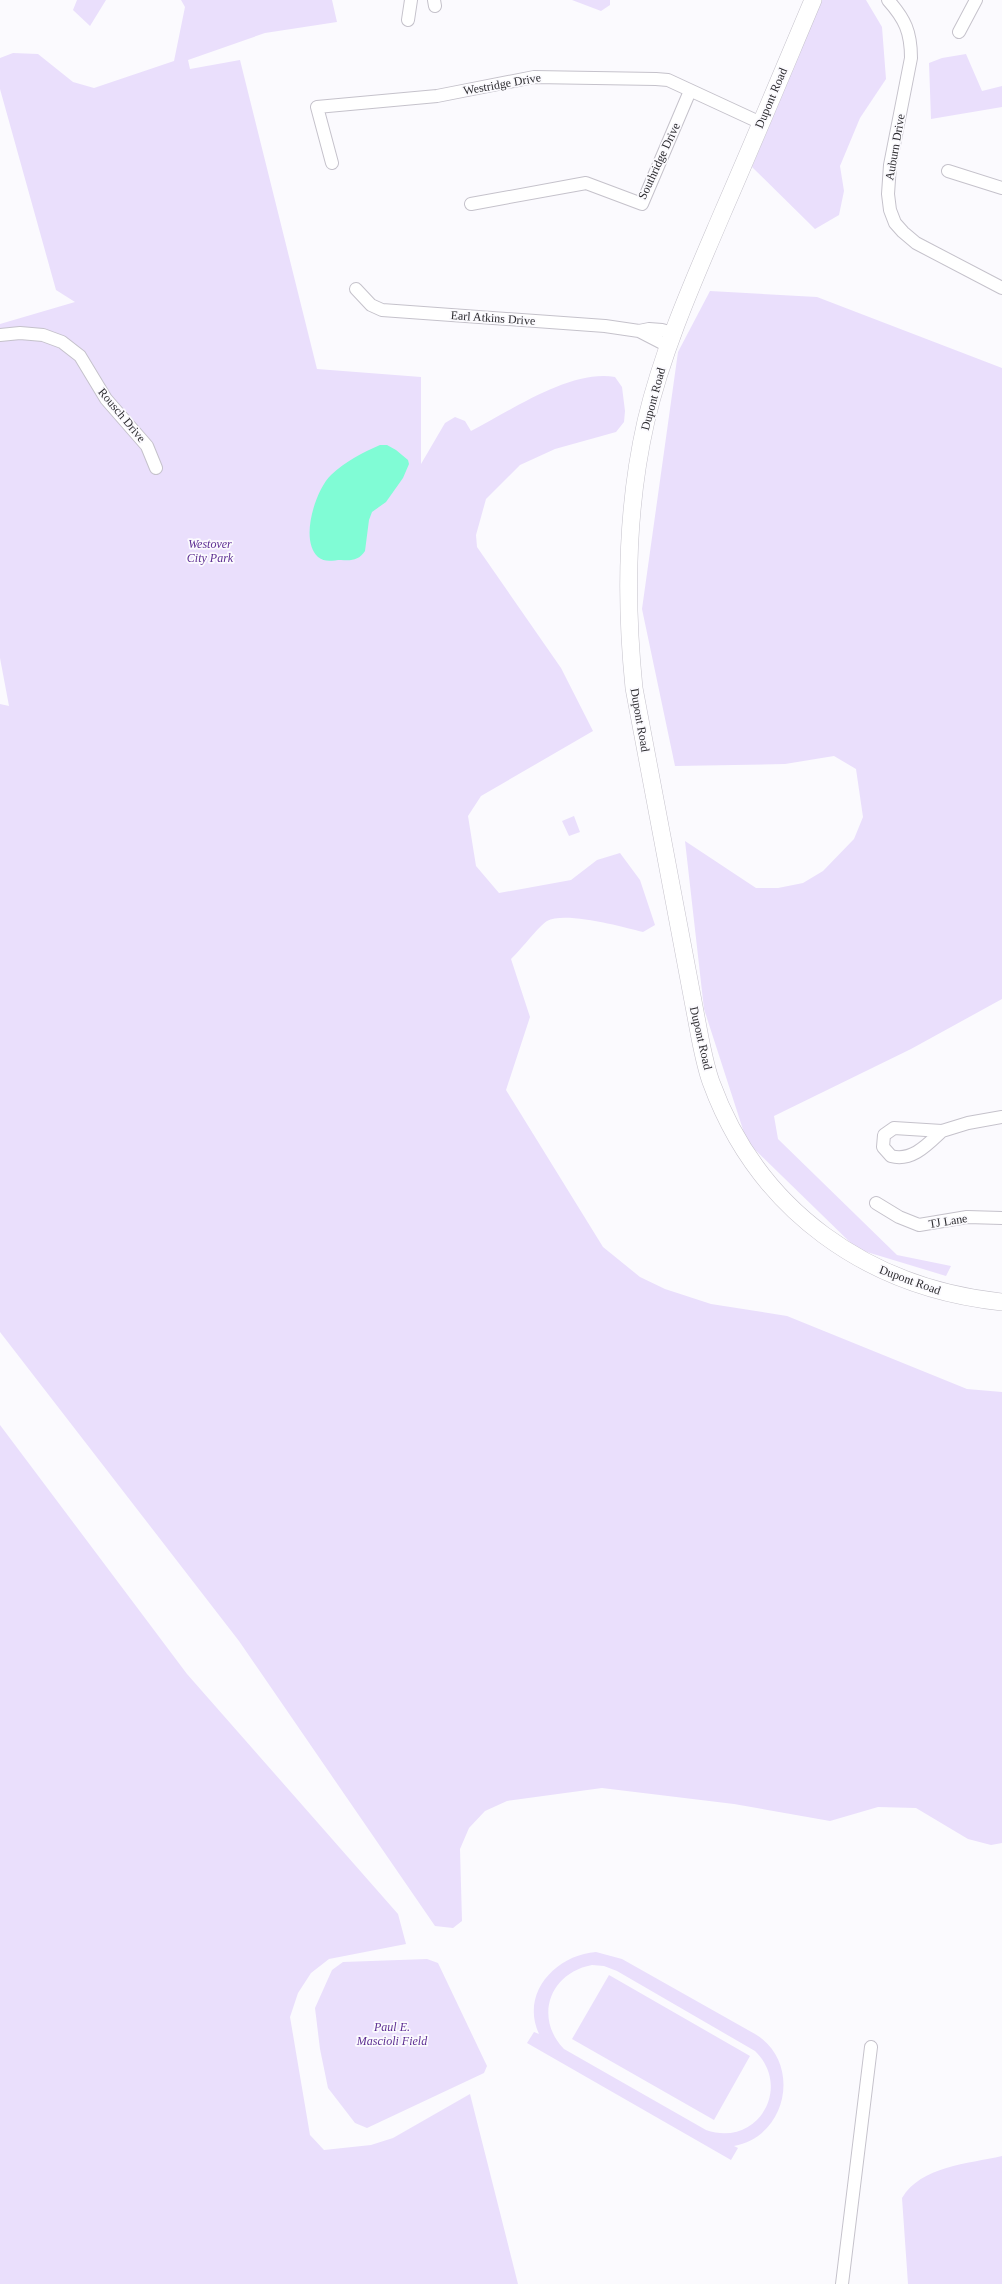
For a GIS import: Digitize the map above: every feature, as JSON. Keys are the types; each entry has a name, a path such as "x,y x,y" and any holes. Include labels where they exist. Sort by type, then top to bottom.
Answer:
{"street":[{"path":"408,20 411,0"},
{"name":"Dupont Road","path":"813,0 670,340 648,414 638,465 630,526 628,634 634,688 700,1038 711,1081 732,1128 749,1158 789,1206 830,1240 874,1267 899,1279 928,1289 1002,1302"},
{"name":"Auburn Drive","path":"888,0 907,26 911,41 911,58 890,165 888,194 890,210 899,228 916,243 1002,288"},
{"path":"959,32 976,0"},
{"name":"Westridge Drive","path":"332,163 318,107 437,96 534,77 656,78 668,80 761,123"},
{"name":"Southridge Drive","path":"471,204 586,183 642,204 690,91"},
{"path":"948,171 1002,188"},
{"name":"Earl Atkins Drive","path":"356,289 371,305 382,310 605,326 639,331 670,340"},
{"name":"Rousch Drive","path":"0,335 20,333 43,335 62,342 80,356 106,399 147,446 156,468"},
{"path":"942,1131 968,1122 1002,1117"},
{"name":"TJ Lane","path":"876,1203 899,1217 919,1225 967,1217 1002,1218"},
{"path":"842,2284 871,2047"}],"green space":[{"path":"77,0 106,0 90,26 73,10"},
{"name":"Westover City Park","path":"181,0 332,0 337,22 265,33 188,60 190,69 240,60 317,369 421,377 421,464 445,423 455,417 465,421 471,431 522,403 560,385 579,379 598,376 615,377 622,387 625,411 624,422 616,432 555,449 520,465 486,499 476,535 477,547 561,668 593,731 481,796 468,816 476,866 499,893 571,880 597,860 620,853 640,880 655,925 643,932 594,921 555,918 543,924 511,959 530,1017 506,1090 603,1247 640,1277 665,1289 711,1304 787,1316 967,1389 1002,1392 1002,1843 991,1845 968,1839 916,1808 878,1807 830,1821 734,1804 602,1788 507,1801 485,1811 469,1828 460,1849 462,1921 453,1928 435,1926 239,1641 0,1332 0,704 9,706 0,658 0,324 75,302 56,290 0,89 0,58 13,53 38,54 73,82 94,88 174,61 185,7"},
{"path":"572,0 610,0 610,5 601,11"},
{"path":"822,0 866,0 882,27 886,79 860,118 840,166 844,191 839,215 815,229 752,167"},
{"path":"966,54 982,91 1002,86 1002,107 931,119 929,63 942,58"},
{"path":"710,291 817,297 1002,368 1002,999 911,1049 774,1116 778,1139 897,1255 951,1266 946,1276 857,1249 747,1142 704,1009 685,841 756,888 778,888 803,883 823,871 854,839 863,817 856,769 834,756 785,764 675,766 642,609 678,352"},
{"path":"574,816 580,832 569,836 562,821"},
{"path":"0,1425 187,1674 398,1914 406,1944 329,1959 311,1973 298,1993 290,2017 310,2135 324,2150 371,2145 393,2138 470,2094 518,2284 0,2284"},
{"path":"596,1952 622,1959 755,2034 770,2046 779,2062 783,2079 782,2097 777,2114 767,2128 752,2139 734,2146 738,2148 731,2160 527,2043 534,2032 539,2034 534,2019 534,2004 538,1991 545,1979 555,1968 568,1960 581,1955","holes":["592,1965 604,1966 617,1971 755,2051 766,2066 771,2081 770,2097 764,2111 754,2123 741,2130 724,2133 706,2130 564,2049 555,2037 550,2024 548,2011 551,1998 556,1987 565,1977 577,1970"]},
{"name":"Paul E. Mascioli Field","path":"427,1959 438,1963 487,2066 484,2073 367,2128 355,2123 328,2088 320,2049 315,2008 332,1970 343,1962"},
{"path":"609,1975 750,2056 714,2120 572,2039"},
{"path":"1002,2156 1002,2284 908,2284 902,2198 910,2187 921,2179 946,2168"}],"shaded area":[{"path":"380,445 387,445 408,460 409,464 403,478 386,502 372,512 369,520 365,551 358,558 352,560 329,561 321,559 312,549 310,539 312,515 320,491 331,475 348,461"}]}
